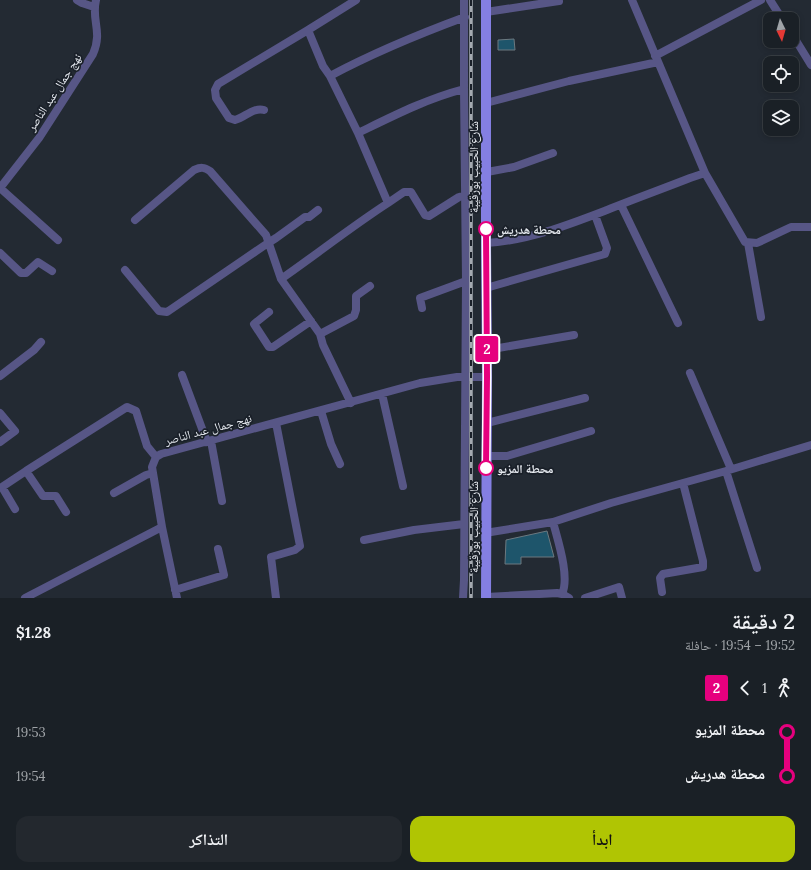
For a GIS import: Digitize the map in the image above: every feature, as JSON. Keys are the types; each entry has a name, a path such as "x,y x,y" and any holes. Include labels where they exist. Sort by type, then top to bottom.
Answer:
{"main road":[{"name":"شارع الحبيب بورقيبة","path":"486,0 486,598"}],"street":[{"path":"77,0 82,3 95,3"},
{"path":"264,110 255,110 235,120 229,118 216,98 215,90 218,84 356,0"},
{"path":"463,598 466,281 464,0"},
{"path":"632,0 705,173 743,240 748,243 757,244 791,227 810,229"},
{"path":"486,103 656,59 762,0"},
{"path":"770,0 778,12"},
{"path":"486,12 558,1"},
{"name":"نهج جمال عبد الناصر","path":"0,188 3,178 39,138 94,54 98,38 95,3"},
{"path":"330,76 367,57 464,17"},
{"path":"308,30 323,66 330,76 358,133 388,204"},
{"path":"799,45 811,65"},
{"path":"358,133 443,94 464,89"},
{"path":"486,172 514,167 554,153"},
{"path":"135,220 194,170 205,168 210,171 266,235 281,279 320,334 323,346 350,403"},
{"path":"486,243 502,242 545,232 595,215 705,173"},
{"path":"0,188 58,240"},
{"path":"281,279 404,192 411,192 425,215 429,216 459,197 466,195"},
{"path":"620,205 678,323"},
{"path":"125,270 159,311 167,312 276,238 305,216 309,217 318,210"},
{"path":"486,288 605,254 608,248 595,215"},
{"path":"748,243 761,317"},
{"path":"0,253 21,273 26,273 38,262 52,271"},
{"path":"422,308 420,298 466,281"},
{"path":"320,334 354,316 356,310 356,296 370,286"},
{"path":"269,312 254,324 269,347 273,347 311,322"},
{"path":"487,350 574,335"},
{"path":"0,376 34,350 41,342"},
{"path":"690,373 728,470 757,568"},
{"path":"182,375 209,441 222,502"},
{"name":"نهج جمال عبد الناصر","path":"176,594 162,527 152,467 156,457 161,454 420,383 465,376 487,377"},
{"path":"382,394 404,486"},
{"path":"487,423 585,398"},
{"path":"15,509 1,488 127,407 136,411 147,446 156,457"},
{"path":"321,411 331,444 340,464"},
{"path":"0,413 15,431 0,442"},
{"path":"276,423 287,487 300,546 295,550 270,557 276,598"},
{"path":"486,456 507,456 591,431"},
{"path":"486,533 553,522 611,503 811,445"},
{"path":"26,471 43,496 56,496 66,512"},
{"path":"114,493 146,474 153,473"},
{"path":"662,592 660,578 663,574 703,566 703,561 682,483"},
{"path":"486,598 565,596 566,577 553,522"},
{"path":"364,540 414,530 464,524"},
{"path":"25,598 162,527"},
{"path":"176,594 224,575 218,549"},
{"path":"585,598 618,587 622,598"}],"building":[{"path":"514,39 515,50 498,50 498,40"},
{"path":"547,531 554,557 521,557 521,564 505,564 506,540"}],"railway":[{"path":"471,0 471,598"}],"bus line":[{"name":"2","path":"486,229 486,468"}],"place":[{"name":"محطة هدريش","path":"486,229"},
{"name":"محطة المزيو","path":"486,468"}]}
